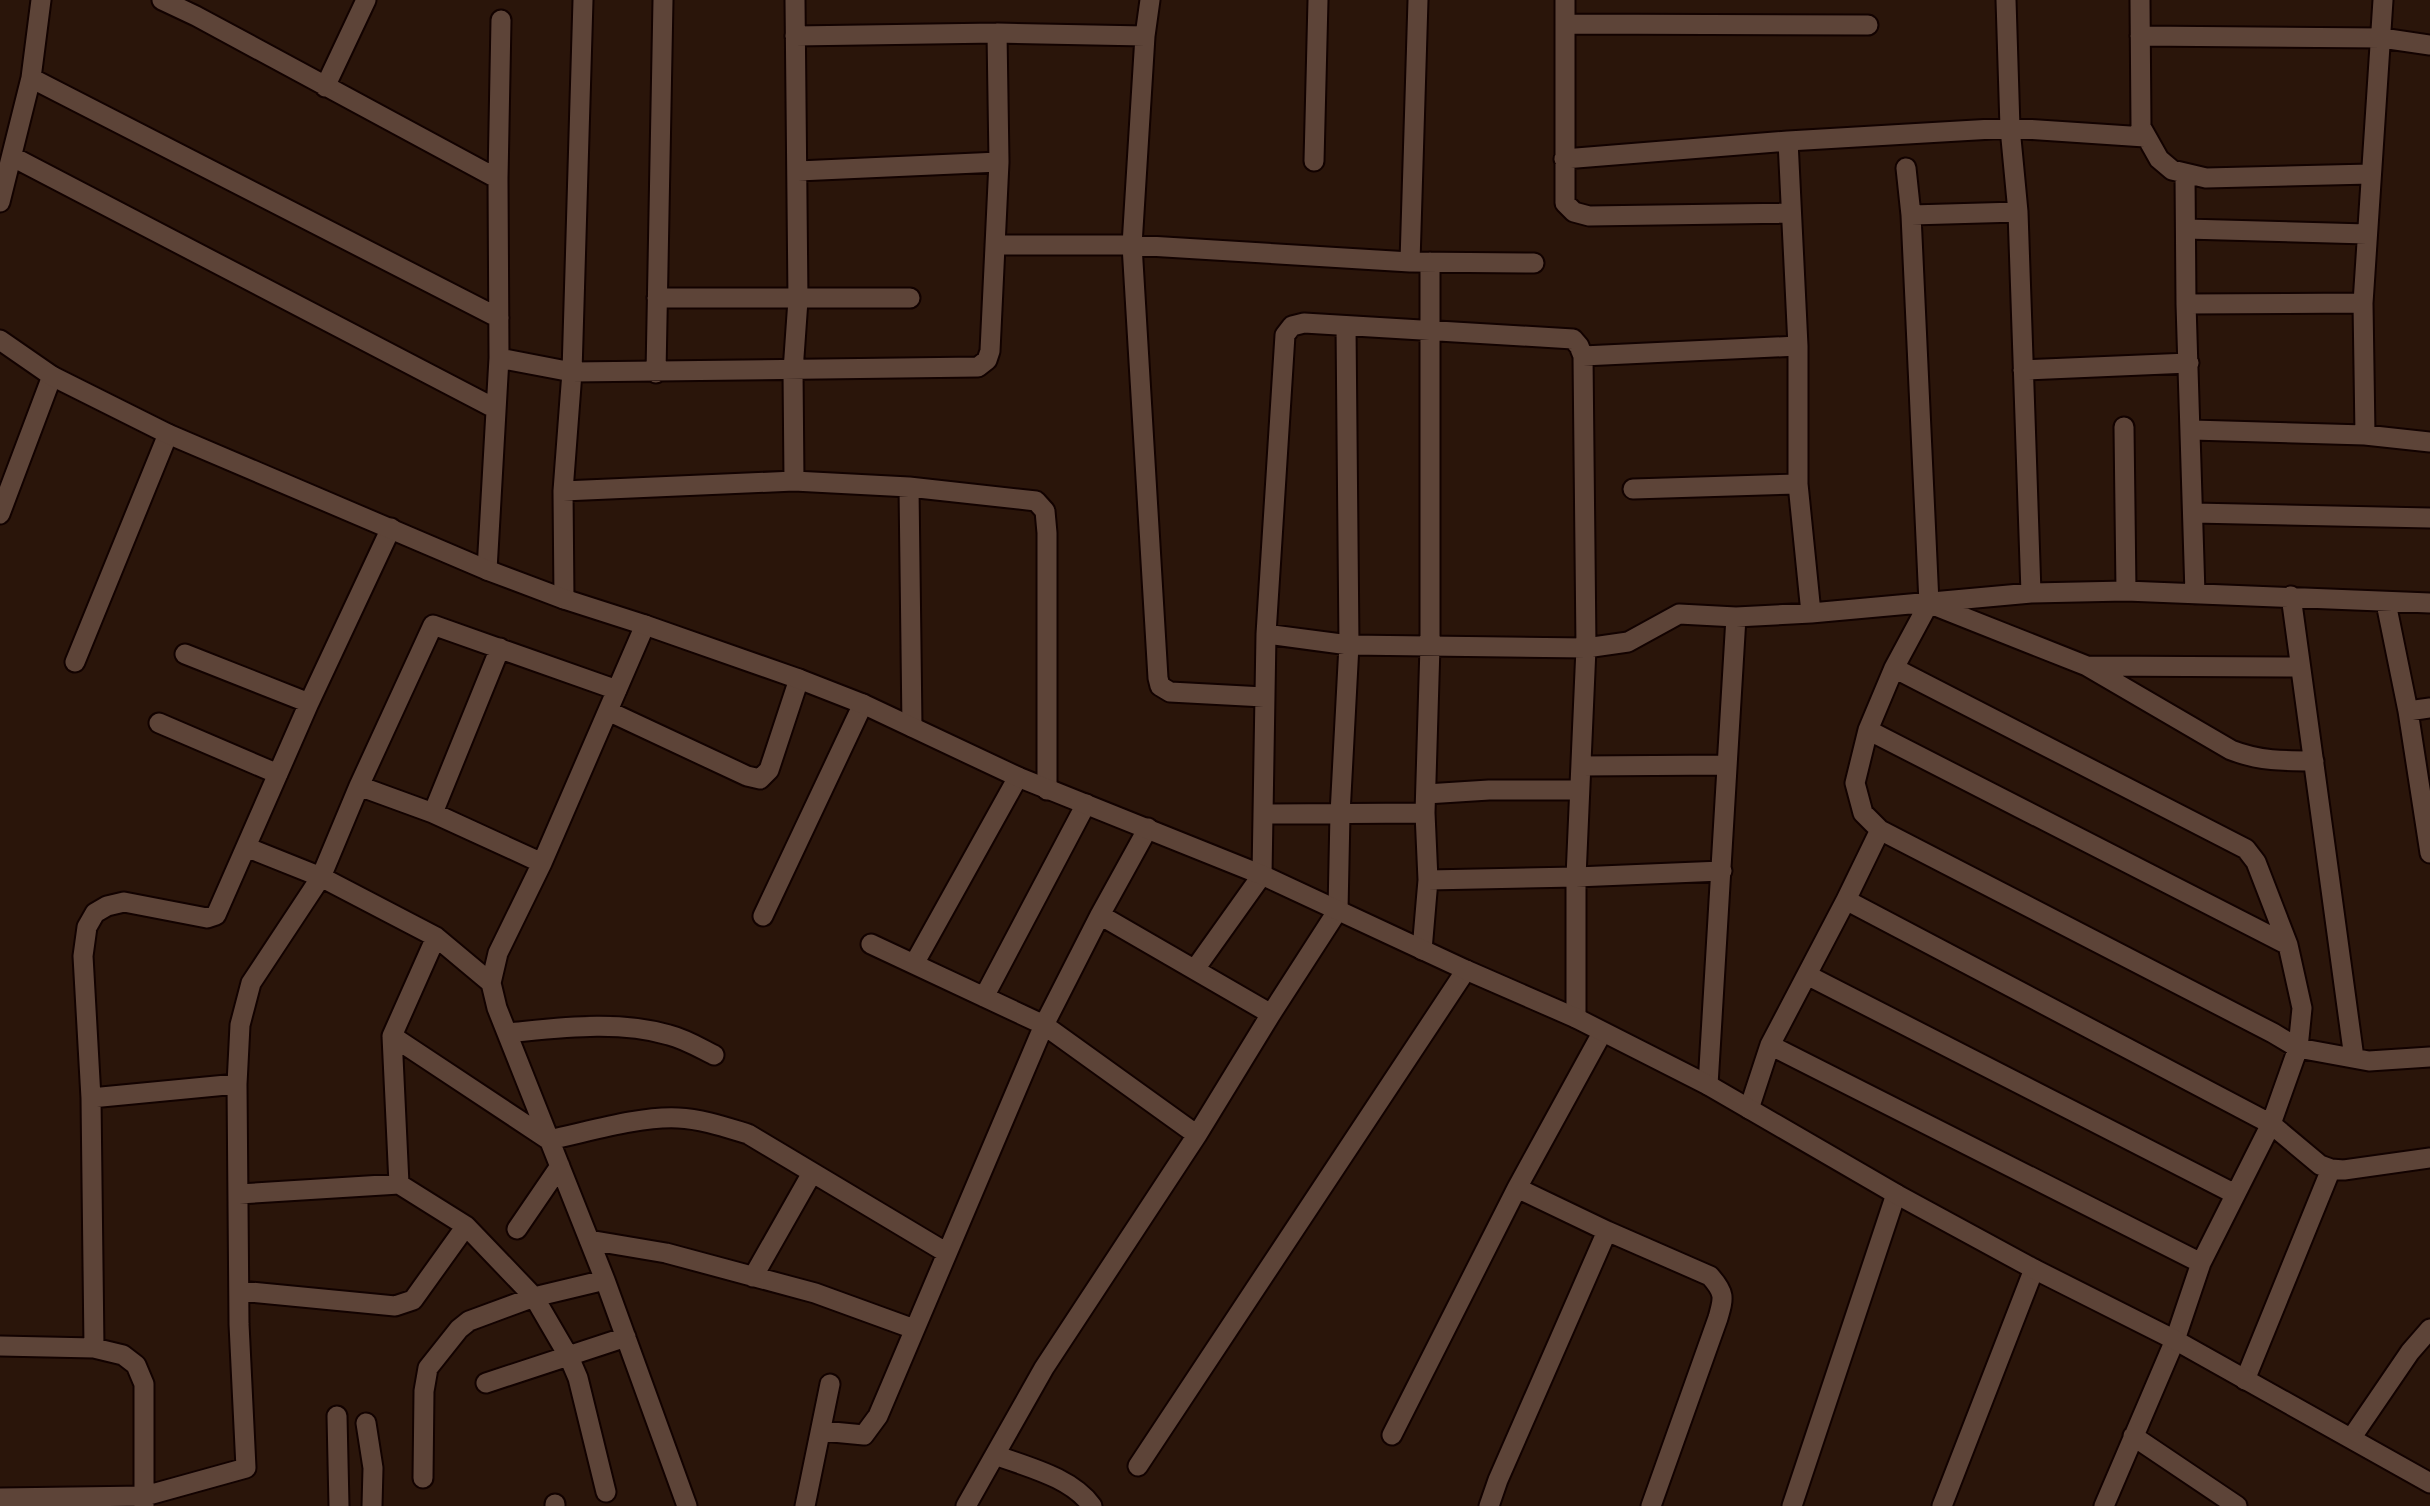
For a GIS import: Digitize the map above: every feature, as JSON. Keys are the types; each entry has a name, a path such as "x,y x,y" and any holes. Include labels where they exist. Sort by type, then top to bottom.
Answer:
{"street":[{"path":"0,202 31,78 41,0"},
{"path":"162,0 200,8 326,87 498,180"},
{"path":"326,87 366,0"},
{"path":"564,600 563,491 572,372 583,0"},
{"path":"656,373 663,0"},
{"path":"794,481 793,371 798,300 795,0"},
{"path":"1150,0 1145,36 1132,245 1158,678 1160,686 1170,692 1264,697"},
{"path":"1314,161 1318,0"},
{"path":"1418,0 1420,262 1429,330 1430,646 1425,803 1428,880 1422,950"},
{"path":"1565,0 1565,203 1574,212 1589,216 1791,213"},
{"path":"2006,0 2010,128 2018,212 2031,593"},
{"path":"2140,0 2141,127 2159,159 2172,170 2206,178 2371,174"},
{"path":"2365,435 2363,303 2383,0"},
{"path":"487,570 499,358 501,20"},
{"path":"1565,24 1868,25"},
{"path":"499,358 572,372 978,367 987,360 990,351 999,162 997,33"},
{"path":"795,36 997,33 1145,36"},
{"path":"2140,37 2382,38 2430,45"},
{"path":"31,78 499,318"},
{"path":"1564,159 1788,141 2010,128 2146,137"},
{"path":"1788,141 1798,346 1798,484 1811,613"},
{"path":"13,157 496,410"},
{"path":"798,171 999,162"},
{"path":"1906,168 1911,215 1929,603 1894,668 1868,730 1855,783 1863,813 1880,830 2298,1048 2369,1061 2430,1057"},
{"path":"2185,175 2195,594"},
{"path":"1911,215 2018,212"},
{"path":"2186,229 2367,234"},
{"path":"995,246 1132,245 1420,262 1534,263"},
{"path":"657,298 910,298"},
{"path":"2186,304 2363,303"},
{"path":"1195,969 1262,875 1266,634 1285,335 1292,326 1304,323 1573,339 1583,356 1586,649 1576,877 1576,1017"},
{"path":"966,1506 1044,1368 1197,1135 1338,910 1349,645 1346,326"},
{"path":"0,340 52,376 169,434 487,570 564,600 800,678 863,704 1047,790 1262,875 1466,970 1576,1017 1602,1033 1708,1085 1896,1194 2034,1269 2175,1340 2430,1483"},
{"path":"1583,356 1798,346"},
{"path":"2023,370 2189,363"},
{"path":"0,514 52,376"},
{"path":"2123,427 2126,591"},
{"path":"2192,429 2365,435 2430,442"},
{"path":"75,662 169,434"},
{"path":"563,491 794,481 909,487 1036,501 1045,511 1047,790"},
{"path":"1633,489 1798,484"},
{"path":"909,487 912,727"},
{"path":"2194,513 2430,518"},
{"path":"94,1349 91,1098 83,956 87,927 95,913 107,905 124,902 207,918 216,915 309,703 391,528"},
{"path":"1266,634 1349,645 1586,649 1628,642 1679,614 1736,617 1811,613 2031,593 2126,591 2430,603"},
{"path":"2291,597 2354,1058"},
{"path":"1929,603 2087,666 2231,750 2269,761 2314,761"},
{"path":"2386,603 2425,800 2430,853"},
{"path":"1708,1085 1736,617"},
{"path":"0,1499 145,1501 246,1468 239,1324 237,1084 240,1025 251,983 321,877 359,786 433,625 617,690"},
{"path":"645,625 542,863 498,953 491,983 497,1008 605,1280 687,1506"},
{"path":"433,813 500,649"},
{"path":"185,654 309,703"},
{"path":"2087,666 2300,667"},
{"path":"1894,668 2246,849 2256,862 2288,945 2302,1008 2298,1048 2270,1124 2201,1263 2175,1340 2104,1506"},
{"path":"608,711 747,776 760,779 769,769 800,678"},
{"path":"763,916 863,704"},
{"path":"2408,711 2430,708"},
{"path":"159,723 278,774"},
{"path":"1868,730 2288,945"},
{"path":"1581,766 1727,765"},
{"path":"914,964 1018,777"},
{"path":"359,786 433,813 542,863"},
{"path":"1264,814 1340,814 1425,803 1489,790 1580,789"},
{"path":"984,997 1086,804"},
{"path":"822,1431 864,1435 878,1416 1044,1024 1148,828"},
{"path":"1749,1109 1770,1045 1880,830"},
{"path":"246,847 321,877 436,937 491,983"},
{"path":"1428,880 1721,871"},
{"path":"1846,900 2270,1124 2320,1165 2344,1170 2430,1157"},
{"path":"1100,915 1271,1014"},
{"path":"399,1184 392,1036 436,937"},
{"path":"870,944 1044,1024 1197,1135"},
{"path":"1138,1466 1466,970"},
{"path":"1807,975 2235,1194"},
{"path":"507,1033 580,1027 642,1029 672,1035 714,1055"},
{"path":"1392,1435 1517,1188 1602,1033"},
{"path":"392,1036 549,1140 655,1118 680,1118 721,1125 747,1134 947,1254"},
{"path":"1770,1045 2201,1263"},
{"path":"91,1098 237,1084"},
{"path":"517,1228 560,1167"},
{"path":"2245,1380 2331,1169"},
{"path":"753,1277 812,1173"},
{"path":"239,1194 399,1184 466,1226 534,1297 569,1357 578,1378 606,1492"},
{"path":"1517,1188 1710,1276 1724,1297 1651,1506"},
{"path":"1792,1506 1896,1194"},
{"path":"240,1291 394,1306 404,1304 413,1300 466,1226"},
{"path":"1489,1506 1607,1231"},
{"path":"589,1240 666,1253 815,1293 914,1329"},
{"path":"1942,1506 2034,1269"},
{"path":"423,1478 424,1391 428,1368 459,1329 469,1321 534,1297 605,1280"},
{"path":"2352,1437 2410,1352 2430,1329"},
{"path":"486,1383 626,1336"},
{"path":"0,1346 94,1349 124,1355 136,1364 144,1384 145,1501"},
{"path":"806,1506 830,1384"},
{"path":"337,1416 339,1506"},
{"path":"366,1423 373,1468 372,1506"},
{"path":"2133,1436 2236,1506"},
{"path":"995,1455 1057,1479 1092,1506"}]}
